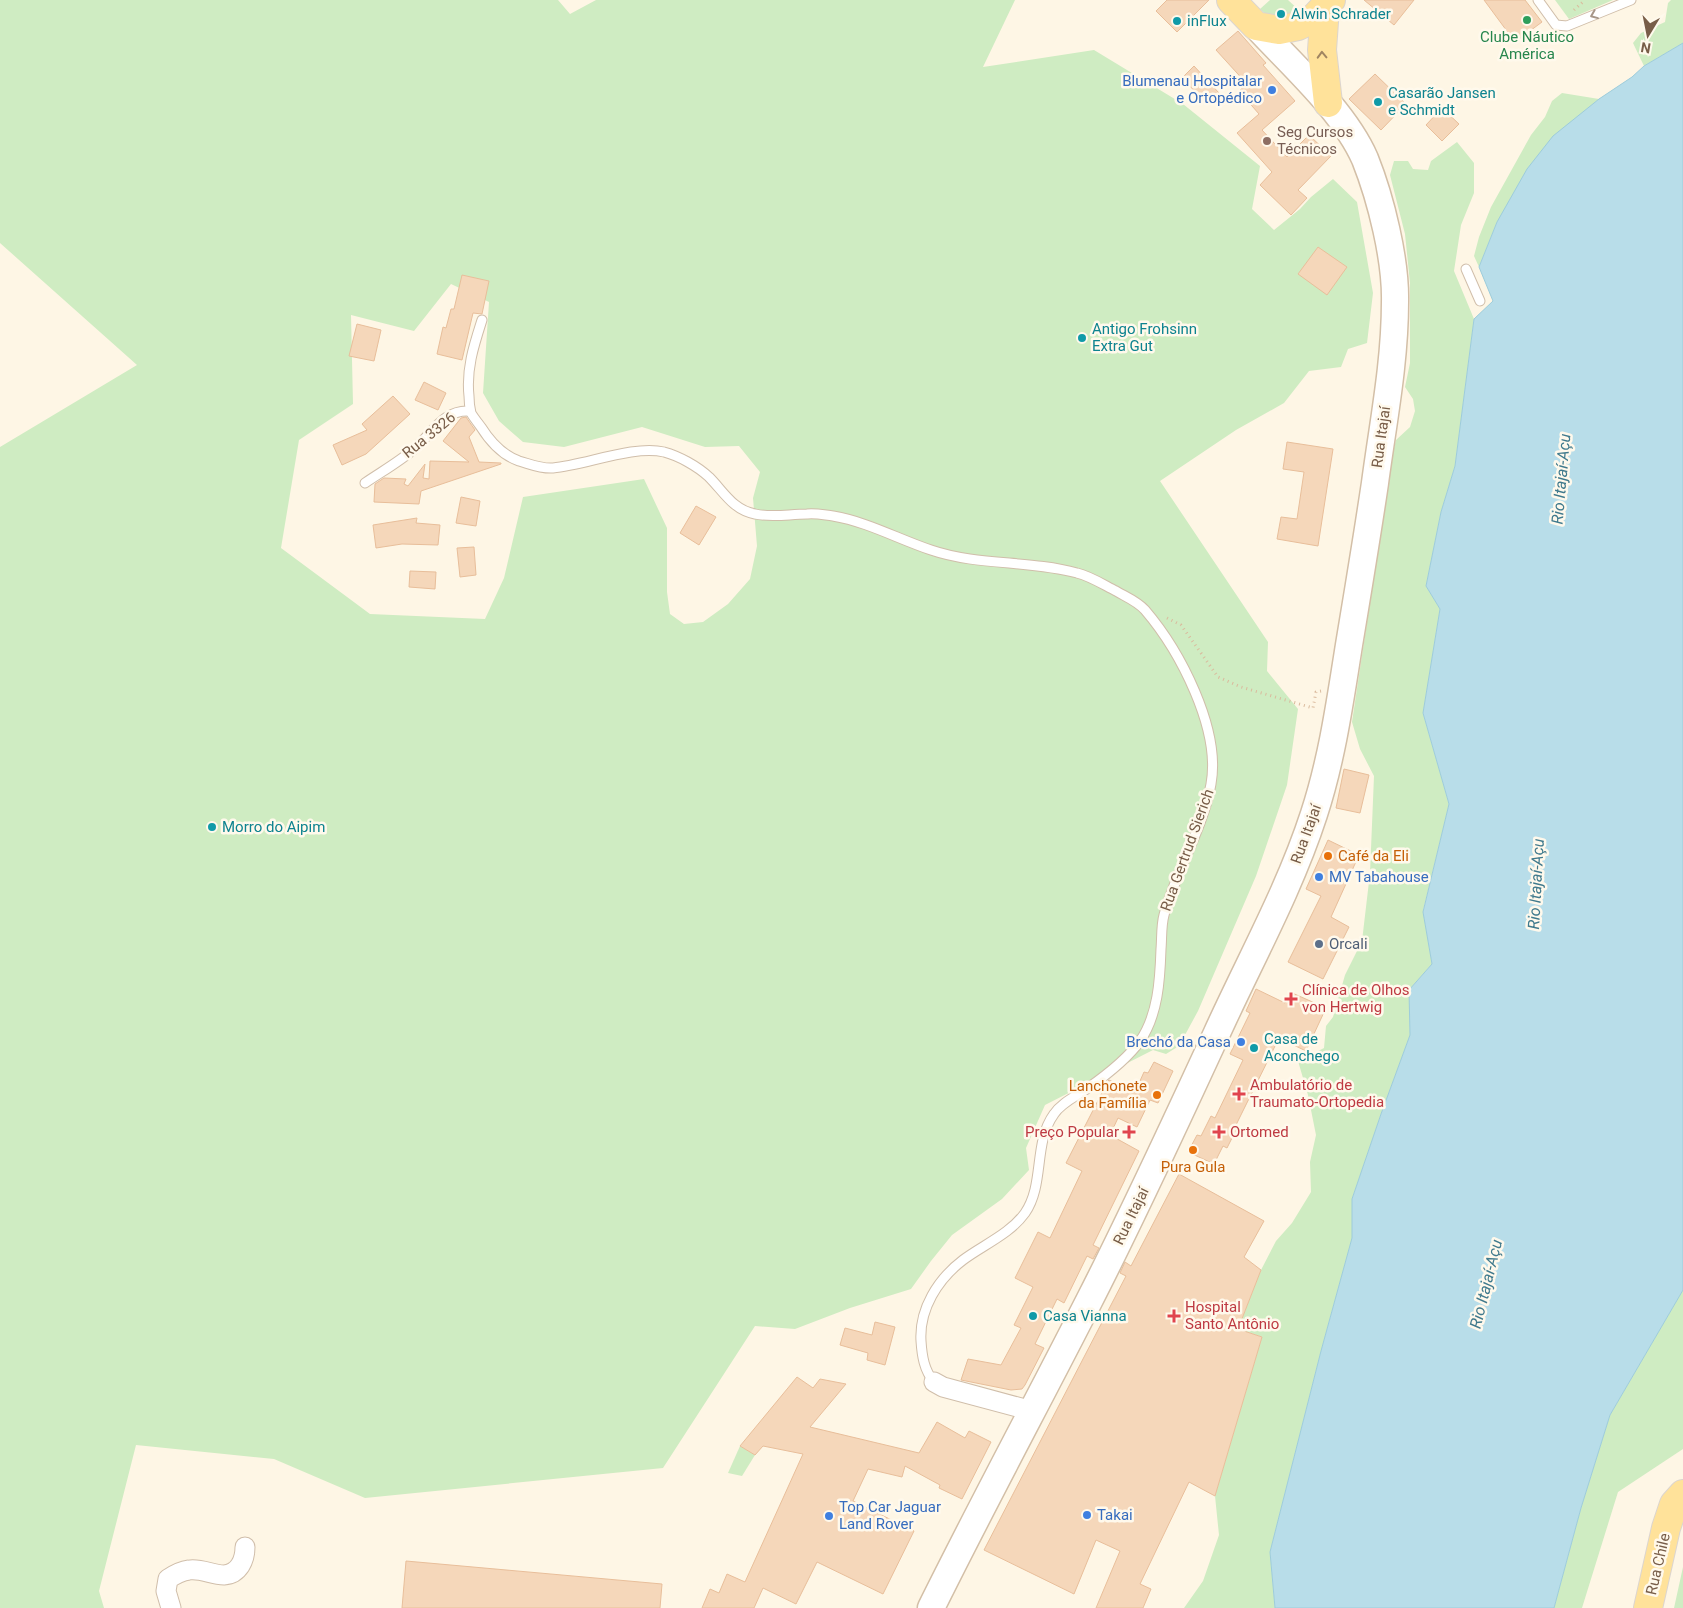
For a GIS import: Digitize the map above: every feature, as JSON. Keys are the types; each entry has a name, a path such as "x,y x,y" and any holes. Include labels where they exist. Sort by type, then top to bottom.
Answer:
{"main road":[{"path":"1231,0 1256,26 1279,30 1298,26 1313,19 1328,4"},
{"path":"1328,4 1322,50 1328,103"},
{"name":"Rua Itajaí","path":"931,1608 1092,1296 1157,1164 1285,889 1315,811 1327,765 1341,695 1392,359 1396,300 1394,271 1389,243 1366,163 1356,142 1328,103 1256,26"},
{"name":"Rua Chile","path":"1648,1608 1666,1528 1674,1504 1683,1494"}],"street":[{"name":"Rua Gertrud Sierich","path":"934,1382 943,1387 1032,1410"},
{"path":"171,1608 166,1591 168,1579 176,1573 188,1570 201,1570 223,1575 230,1573 243,1562 245,1547"}],"lane":[{"path":"1538,0 1556,25 1567,26 1631,0"},
{"path":"1466,269 1480,301"},
{"name":"Rua Gertrud Sierich","path":"482,320 468,372 470,411 489,440 508,457 544,469 579,464 634,452 661,451 682,459 707,475 735,506 751,514 774,517 811,513 838,517 869,524 930,550 966,559 1038,566 1081,574 1141,605 1178,656 1198,701 1212,746 1212,782 1201,820 1172,889 1162,920 1159,982 1153,1013 1140,1041 1118,1064 1088,1088 1064,1103 1053,1115 1046,1130 1037,1167 1035,1192 1022,1218 985,1247 963,1260 936,1287 928,1302 920,1334 922,1356 927,1373 934,1382"},
{"name":"Rua 3326","path":"365,483 414,449 430,431 452,414 460,411 470,411"}],"path":[{"path":"1141,605 1181,625 1218,677 1240,687 1313,708 1316,692 1326,692"}],"green space":[{"path":"0,0 558,0 570,14 596,0 1015,0 983,67 1094,50 1183,104 1260,166 1252,209 1274,230 1333,179 1357,202 1373,293 1367,343 1348,349 1341,367 1309,371 1284,403 1236,430 1160,481 1268,642 1267,671 1298,709 1287,785 1256,876 1198,1011 1179,1046 1166,1054 1153,1050 1045,1105 1026,1148 1029,1170 1002,1199 952,1235 911,1289 850,1308 795,1329 755,1326 663,1468 365,1498 274,1459 136,1445 99,1591 104,1608 0,1608 0,447 137,365 0,243","holes":["451,284 489,302 483,393 499,421 523,442 564,447 642,427 705,447 739,446 760,472 753,498 757,546 750,579 728,604 703,622 684,624 670,614 667,592 667,528 644,479 523,497 504,578 485,619 370,614 281,548 299,440 353,404 351,315 414,331"]},
{"path":"1270,0 1288,0 1300,11 1294,16 1269,17 1260,9"},
{"path":"1555,0 1613,0 1569,19"},
{"path":"1671,0 1683,0 1683,43 1644,66 1633,43 1641,33 1665,22 1668,3"},
{"path":"1562,93 1599,99 1577,118 1497,222 1479,267 1474,256 1479,237 1491,207 1531,135 1545,117 1552,101"},
{"path":"1457,142 1474,163 1474,193 1461,225 1454,271 1474,319 1455,466 1441,512 1426,586 1440,609 1423,713 1449,804 1423,911 1432,964 1409,990 1410,1035 1352,1199 1352,1238 1270,1552 1275,1608 1184,1608 1203,1581 1219,1535 1215,1496 1262,1337 1238,1329 1261,1270 1276,1241 1292,1223 1311,1192 1310,1162 1316,1135 1308,1095 1298,1061 1324,1048 1326,1026 1333,1017 1345,975 1362,941 1370,873 1374,776 1360,749 1352,722 1392,456 1396,440 1410,427 1415,411 1413,399 1405,387 1410,363 1410,283 1405,234 1390,175 1394,161 1408,161 1413,169 1428,170 1431,161"},
{"path":"1683,1290 1683,1449 1618,1492 1582,1608 1554,1608 1581,1508 1610,1415"},
{"path":"740,1446 755,1455 742,1476 728,1473"},
{"path":"1683,1567 1683,1608 1674,1608"}],"water":[{"name":"Rio Itajaí-Açu","path":"1683,43 1683,1290 1610,1415 1581,1508 1554,1608 1275,1608 1270,1552 1352,1238 1352,1199 1410,1035 1409,990 1432,964 1423,912 1449,804 1423,713 1440,609 1426,586 1441,512 1455,466 1474,319 1493,301 1479,267 1497,222 1527,169 1553,136 1644,66"}],"building":[{"name":"inFlux","path":"1167,0 1209,0 1177,32 1156,11"},
{"path":"1364,0 1414,0 1394,25"},
{"path":"1484,0 1525,0 1542,22 1515,42"},
{"path":"1238,31 1266,63 1263,65 1295,101 1262,130 1287,157 1309,135 1331,156 1298,190 1307,198 1291,215 1260,185 1272,172 1237,133 1259,114 1239,91 1247,84 1216,50"},
{"path":"1194,66 1219,93 1207,104 1182,78"},
{"name":"Casarão Jansen e Schmidt","path":"1375,74 1406,104 1381,130 1349,99"},
{"path":"1442,108 1459,124 1442,141 1426,125"},
{"path":"1318,247 1347,267 1327,295 1298,274"},
{"path":"462,275 489,281 482,314 473,313 462,360 437,354 443,327 446,328 451,309 454,309"},
{"path":"357,324 381,330 374,361 349,356"},
{"path":"424,382 446,393 438,410 415,400"},
{"path":"393,396 410,414 366,454 342,465 333,445 367,430 362,424"},
{"path":"466,417 475,430 469,437 479,462 501,464 421,491 419,504 374,502 375,484 384,478 406,479 404,484 408,486 425,464 423,478 429,479 430,461 469,462 443,441 461,418"},
{"path":"1287,442 1333,449 1318,546 1277,539 1281,517 1297,519 1304,472 1283,469"},
{"path":"461,497 480,501 476,526 456,523"},
{"path":"696,506 716,517 699,545 680,533"},
{"path":"417,518 416,523 440,525 438,545 402,544 376,548 373,525"},
{"path":"474,547 476,575 460,577 457,548"},
{"path":"410,571 436,572 435,589 409,587"},
{"path":"1344,769 1369,775 1360,813 1336,808"},
{"path":"1328,840 1359,855 1331,917 1349,927 1323,979 1288,962 1321,896 1306,889"},
{"path":"1256,989 1285,1003 1290,992 1326,1008 1306,1051 1279,1038 1235,1127 1237,1128 1227,1148 1223,1146 1214,1164 1188,1152 1197,1135 1201,1136 1211,1116 1215,1118 1243,1060 1230,1054 1250,1013 1246,1011"},
{"path":"1154,1062 1173,1071 1158,1103 1150,1100 1137,1127 1118,1118 1110,1135 1139,1151 1093,1245 1099,1248 1093,1259 1087,1256 1064,1303 1057,1299 1035,1344 1044,1348 1025,1385 1022,1389 1011,1390 961,1380 968,1359 1001,1365 1021,1328 1014,1325 1033,1287 1015,1278 1038,1232 1050,1238 1082,1171 1066,1163 1108,1081 1135,1092 1144,1072 1148,1073"},
{"name":"Hospital Santo Antônio","path":"1179,1174 1264,1221 1244,1257 1261,1270 1238,1329 1262,1337 1215,1496 1189,1482 1140,1584 1151,1589 1143,1608 1096,1608 1120,1551 1096,1540 1074,1594 984,1550 1126,1276 1120,1273 1125,1262 1131,1266"},
{"path":"875,1322 895,1327 885,1365 867,1360 868,1353 840,1345 845,1328 872,1335"},
{"path":"797,1377 813,1388 820,1379 846,1384 810,1427 919,1453 937,1422 965,1438 969,1431 991,1442 962,1499 939,1488 940,1485 905,1466 902,1477 868,1469 853,1501 914,1531 883,1594 817,1562 796,1604 763,1588 754,1608 702,1608 710,1589 719,1593 727,1574 745,1582 803,1454 763,1446 755,1455 740,1446"},
{"path":"406,1561 662,1584 660,1608 402,1608"}],"place":[{"name":"Alwin Schrader","path":"1281,14"},
{"name":"Clube Náutico América","path":"1527,20"},
{"name":"inFlux","path":"1177,21"},
{"name":"Blumenau Hospitalar e Ortopédico","path":"1272,90"},
{"name":"Casarão Jansen e Schmidt","path":"1378,102"},
{"name":"Seg Cursos Técnicos","path":"1267,141"},
{"name":"Antigo Frohsinn Extra Gut","path":"1082,338"},
{"name":"Morro do Aipim","path":"212,827"},
{"name":"Café da Eli","path":"1328,856"},
{"name":"MV Tabahouse","path":"1319,877"},
{"name":"Orcali","path":"1319,944"},
{"name":"Clínica de Olhos von Hertwig","path":"1291,999"},
{"name":"Brechó da Casa","path":"1241,1042"},
{"name":"Casa de Aconchego","path":"1254,1048"},
{"name":"Ambulatório de Traumato-Ortopedia","path":"1239,1094"},
{"name":"Lanchonete da Família","path":"1157,1095"},
{"name":"Preço Popular","path":"1129,1132"},
{"name":"Ortomed","path":"1219,1132"},
{"name":"Pura Gula","path":"1193,1150"},
{"name":"Casa Vianna","path":"1033,1316"},
{"name":"Hospital Santo Antônio","path":"1174,1316"},
{"name":"Takai","path":"1087,1515"},
{"name":"Top Car Jaguar Land Rover","path":"829,1516"}]}
